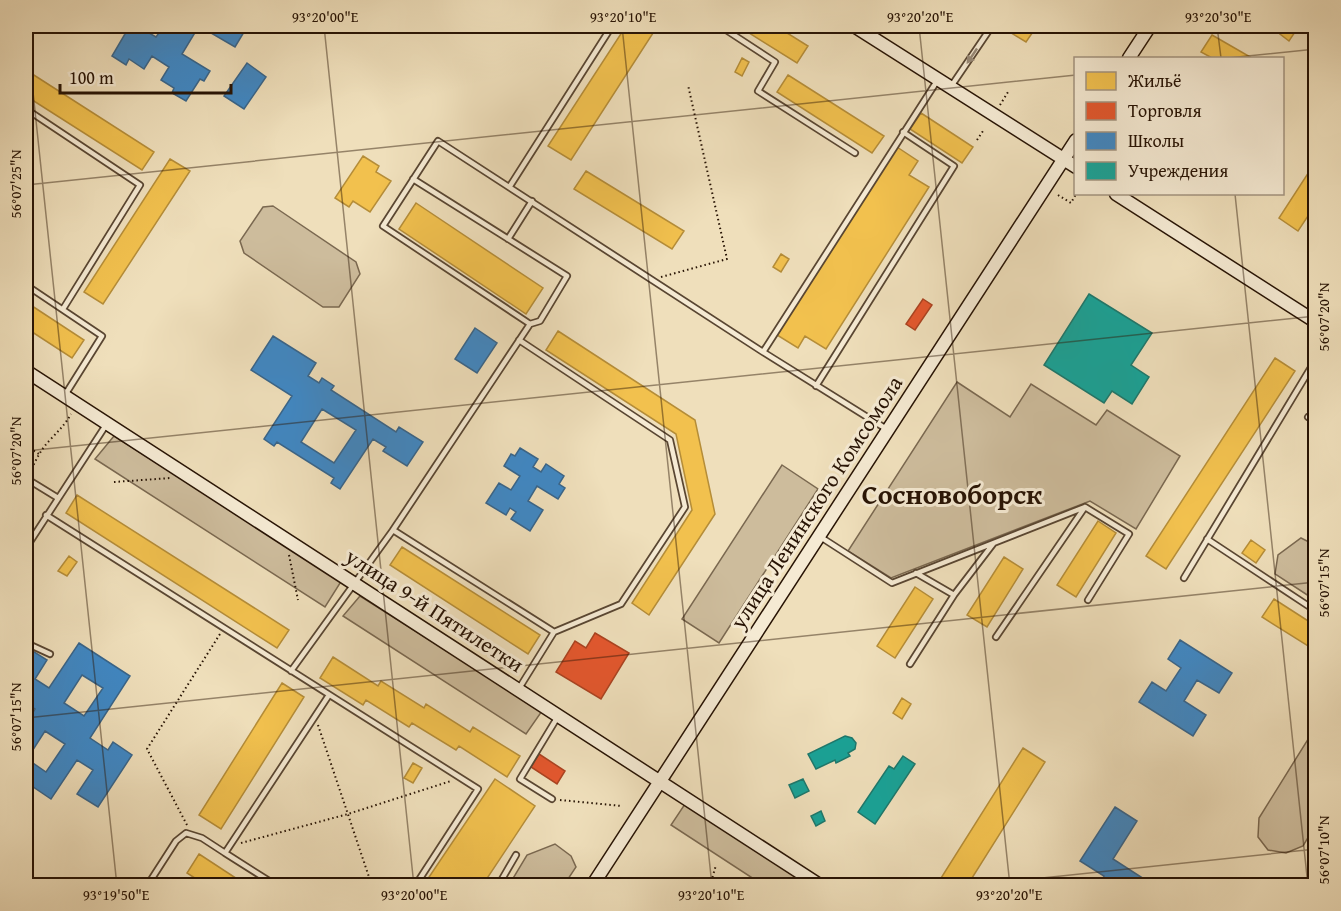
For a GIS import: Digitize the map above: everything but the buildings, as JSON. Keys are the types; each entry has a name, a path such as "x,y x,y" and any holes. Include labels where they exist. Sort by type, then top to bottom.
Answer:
{"street":[{"path":"854,26 1074,166"},
{"path":"1130,57 1150,26"},
{"name":"улица Ленинского Комсомола","path":"592,885 1074,143"},
{"path":"1118,195 1316,322"},
{"name":"улица 9-й Пятилетки","path":"26,371 821,885"}],"lane":[{"path":"510,186 612,26"},
{"path":"720,26 775,62 758,91 855,153"},
{"path":"951,86 992,26"},
{"path":"763,352 939,78"},
{"path":"26,109 140,185 63,309"},
{"path":"816,386 954,166 903,132"},
{"path":"530,324 383,226 438,141 763,352 888,430"},
{"path":"291,671 393,530 530,324 540,321 567,276 413,179"},
{"path":"508,239 532,201"},
{"path":"26,285 102,336 64,396"},
{"path":"518,690 554,632 621,604 685,507 670,440 519,340"},
{"path":"1184,578 1316,359"},
{"path":"1308,417 1316,422"},
{"path":"26,548 107,423"},
{"path":"27,479 58,498"},
{"path":"819,536 892,583 1085,507"},
{"path":"1085,507 1129,534 1088,600"},
{"path":"996,637 1085,507"},
{"path":"46,515 478,789 415,885"},
{"path":"393,530 554,632"},
{"path":"1208,539 1316,611"},
{"path":"910,664 954,595 993,544"},
{"path":"916,573 954,595"},
{"path":"26,643 51,654"},
{"path":"225,853 329,695"},
{"path":"552,799 520,779 559,716"},
{"path":"147,885 176,841 186,833 202,838 277,885"},
{"path":"498,885 516,855"}],"path":[{"path":"652,280 728,259 688,85"},
{"path":"1000,105 1008,92"},
{"path":"977,140 983,131"},
{"path":"1058,195 1071,203 1075,195"},
{"path":"27,479 39,454 60,432 78,405"},
{"path":"26,446 39,454"},
{"path":"26,462 33,466"},
{"path":"114,482 190,477"},
{"path":"285,539 298,600"},
{"path":"186,833 188,824 147,749 224,628"},
{"path":"315,717 372,885"},
{"path":"230,846 348,814 460,778"},
{"path":"552,799 622,806"},
{"path":"710,885 716,865"}],"shaded area":[{"path":"273,206 356,262 360,274 339,307 323,307 244,253 240,241 263,207"},
{"path":"957,382 1010,417 1031,384 1096,425 1107,410 1180,456 1136,529 1090,501 891,578 848,551"},
{"path":"114,436 342,580 325,607 95,459"},
{"path":"782,465 818,489 719,643 682,619"},
{"path":"1301,538 1315,545 1315,600 1275,574 1278,555"},
{"path":"360,596 542,711 526,734 343,616"},
{"path":"1315,728 1315,826 1303,846 1286,853 1268,850 1258,837 1259,818"},
{"path":"685,804 810,885 763,885 671,825"},
{"path":"555,844 571,856 576,867 564,885 509,885 527,855"}],"district":[{"name":"Сосновоборск","path":"952,494"}]}
